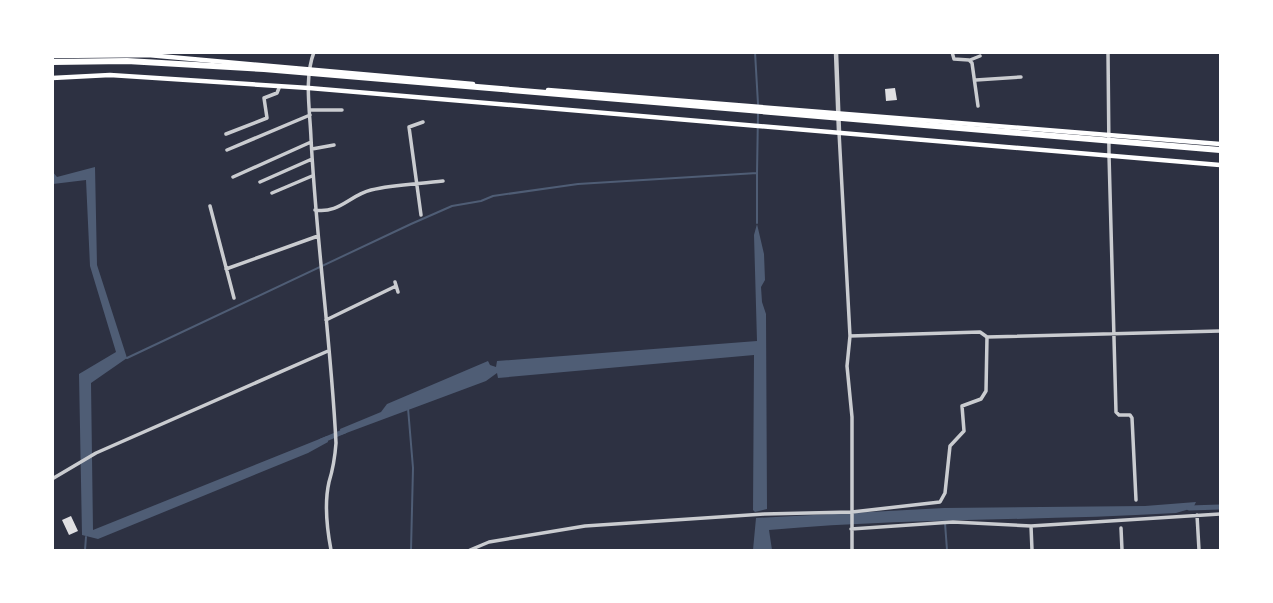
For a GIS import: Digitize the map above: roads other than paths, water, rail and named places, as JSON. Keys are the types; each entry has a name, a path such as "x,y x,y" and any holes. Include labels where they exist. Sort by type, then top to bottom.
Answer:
{"highway":[{"path":"52,64 216,69 1220,151"}],"main road":[{"path":"52,56 148,55 1220,144"},
{"path":"52,78 110,75 309,88 1220,165"}],"street":[{"path":"314,52 309,88 312,176 336,443 327,516 331,551"},
{"path":"836,52 850,336 846,366 852,418 852,551"},
{"path":"952,52 954,59 971,60 980,56"},
{"path":"1108,52 1108,155 1116,412 1132,418 1136,500"},
{"path":"971,60 978,106"},
{"path":"976,80 1021,77"},
{"path":"226,134 267,118 264,98 277,93 279,88"},
{"path":"227,150 310,113 342,110"},
{"path":"421,215 409,127 423,122"},
{"path":"233,177 312,142"},
{"path":"311,149 334,145"},
{"path":"260,182 312,159"},
{"path":"272,193 312,176"},
{"path":"315,210 325,212 340,207 370,190 443,181"},
{"path":"210,206 234,298"},
{"path":"226,269 318,236"},
{"path":"326,320 396,287"},
{"path":"850,336 980,332 988,337 1220,331"},
{"path":"470,551 489,542 585,526 764,514 852,512 938,503 943,499 950,446 964,431 962,406 981,399 986,391 988,337"},
{"path":"52,479 93,455 328,351"},
{"path":"851,527 953,522 1031,526 1220,514"},
{"path":"1197,515 1199,551"},
{"path":"1031,526 1032,551"},
{"path":"1121,528 1122,551"}],"water":[{"path":"95,167 97,265 127,358 91,383 93,530 327,436 328,442 308,453 98,539 82,535 79,374 116,352 90,266 86,180 53,184 52,171 57,177"},
{"path":"757,224 764,254 765,280 761,287 766,314 767,509 755,512 753,510 754,355 498,378 497,373 486,381 341,435 340,429 381,412 387,404 488,361 496,367 497,361 757,341 754,235"},
{"path":"1196,502 1193,508 1176,513 871,523 769,530 772,550 753,550 756,518 944,508 1145,506"}],"waterway":[{"path":"755,52 758,104"},
{"path":"757,173 758,113"},
{"path":"127,358 411,224 452,206 493,196 578,184 757,173 757,223"},
{"path":"408,408 413,468 411,550"},
{"path":"321,441 345,431"},
{"path":"1189,508 1220,507"},
{"path":"945,523 947,550"},
{"path":"85,550 86,537"}]}
